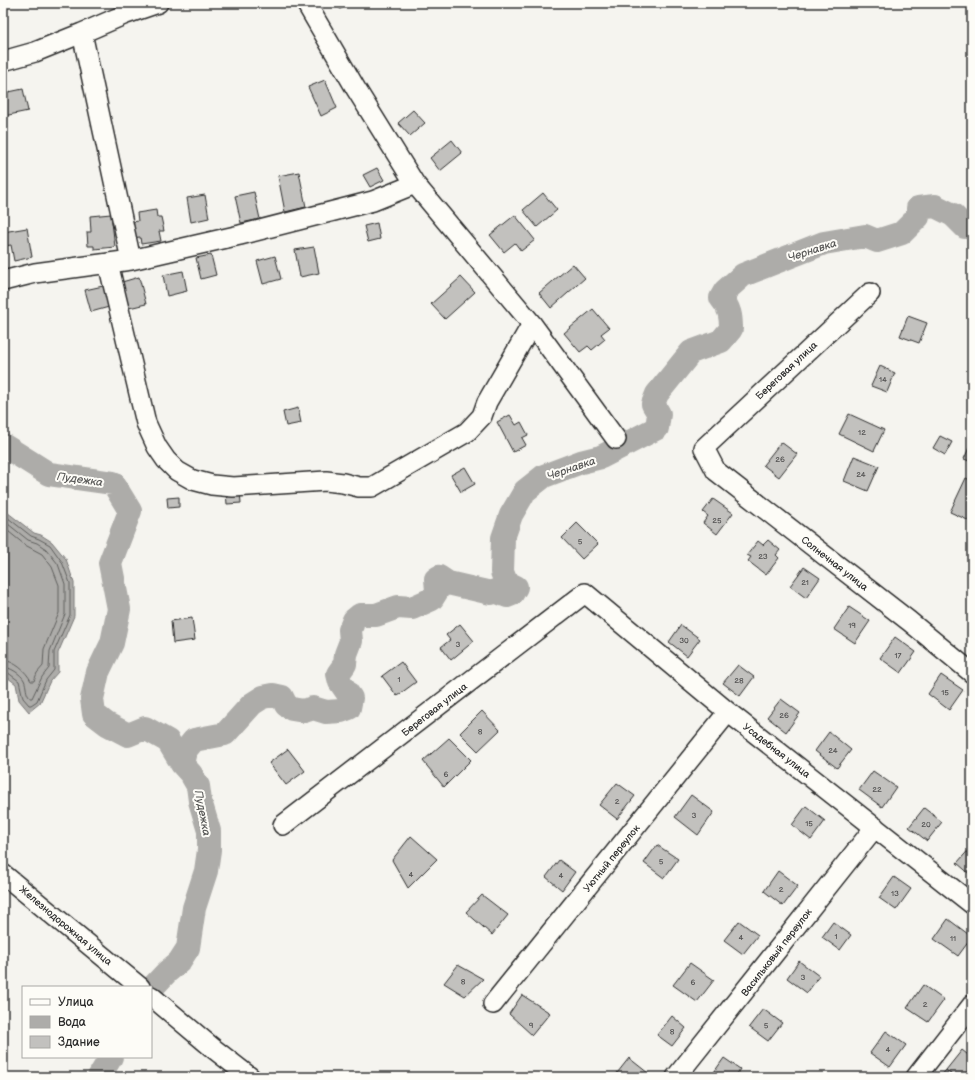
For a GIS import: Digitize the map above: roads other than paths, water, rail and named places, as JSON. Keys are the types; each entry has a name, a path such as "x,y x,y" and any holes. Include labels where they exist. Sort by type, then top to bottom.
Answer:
{"street":[{"path":"3,61 35,52 126,14 158,3"},
{"path":"306,3 356,89 415,184 532,324 616,439"},
{"path":"82,33 131,260"},
{"path":"3,281 36,273 131,260 240,235 332,213 373,201 415,184"},
{"path":"108,263 146,423 157,447 166,460 177,471 193,480 212,485 233,487 326,481 359,487 372,487 467,432 482,416 487,402 532,324"},
{"name":"Береговая улица","path":"704,448 870,293"},
{"name":"Солнечная улица","path":"704,448 716,471 910,621 972,673"},
{"name":"Береговая улица","path":"283,825 585,593"},
{"name":"Усадебная улица","path":"585,593 728,712 972,904"},
{"name":"Уютный переулок","path":"493,1004 728,712"},
{"name":"Васильковый переулок","path":"676,1077 875,828"},
{"name":"Железнодорожная улица","path":"3,874 135,982"},
{"path":"152,997 250,1077"},
{"path":"916,1077 972,1005"}],"water":[{"path":"779,252 784,257 786,264 781,268 770,266 767,258"},
{"path":"708,337 715,343 718,342 720,349 709,358 695,350 703,339"},
{"path":"3,509 34,533 41,535 52,542 66,559 74,583 74,616 58,653 58,672 50,681 40,703 29,712 19,700 16,684 3,674"}],"waterway":[{"name":"Чернавка","path":"182,764 185,751 194,740 225,734 252,704 263,697 273,695 282,697 286,705 292,709 304,711 313,708 326,712 341,711 349,708 351,698 340,682 338,674 345,664 346,654 351,641 350,630 354,620 360,615 376,615 398,607 412,608 432,599 437,591 436,579 439,577 448,583 491,593 495,591 507,596 512,594 516,587 506,582 502,572 503,538 511,515 525,491 544,476 581,462 601,457 657,428 659,414 653,404 657,394 691,352 721,341 731,329 729,313 721,298 725,291 743,275 824,243 865,236 877,241 902,233 918,217 918,208 935,206 953,215 965,227 972,227"},
{"name":"Пудежка","path":"3,445 49,474 113,483 130,511 110,563 119,609 112,643 98,672 92,699 94,714 107,724 128,735 145,728 168,741 198,786 200,801 209,831 209,850 206,871 194,908 188,948 179,962 152,988"},
{"name":"Пудежка","path":"99,1077 110,1058"}]}
